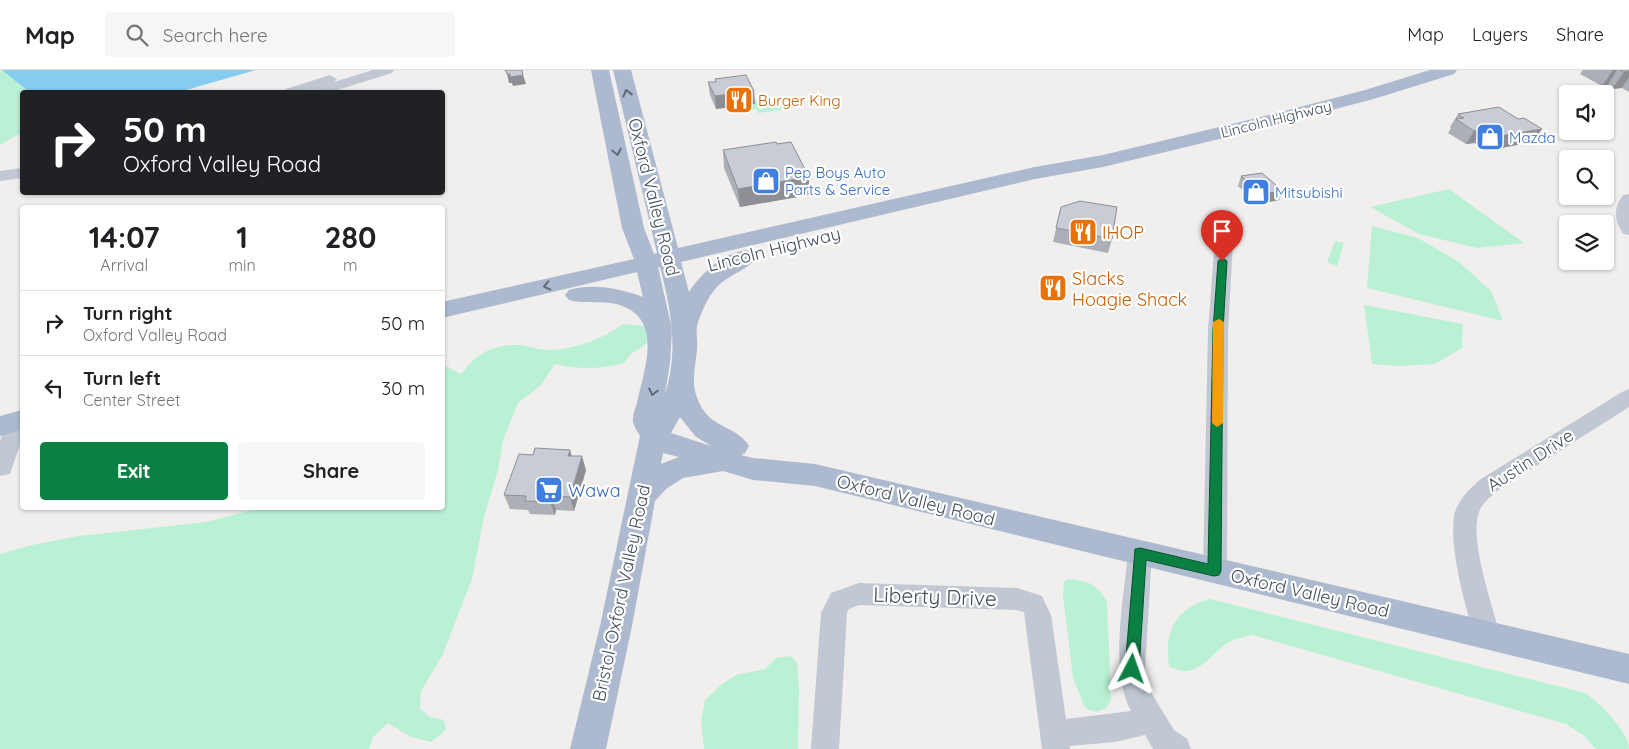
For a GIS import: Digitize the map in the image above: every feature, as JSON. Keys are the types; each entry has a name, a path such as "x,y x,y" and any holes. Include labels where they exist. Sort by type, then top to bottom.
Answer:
{"main road":[{"name":"Oxford Valley Road","path":"600,70 633,228 648,272 660,329 658,363 646,421 653,436 672,445 700,452 728,454 752,469 815,475 1629,669"},
{"name":"Oxford Valley Road","path":"622,70 685,327 684,363 681,383 666,422 653,436"},
{"name":"Lincoln Highway","path":"445,310 575,288 1043,181 1103,161 1334,104 1448,70"},
{"path":"660,220 671,230 694,239 752,248"},
{"path":"575,288 617,256 631,238 633,228"},
{"path":"685,327 692,306 706,284 752,248"},
{"path":"575,288 615,296 642,305 651,312 660,329"},
{"name":"Lincoln Highway","path":"445,325 575,288"},
{"path":"641,498 652,483 675,469 728,454 711,434 694,420 687,406 681,383"},
{"name":"Bristol-Oxford Valley Road","path":"588,749 616,626 653,436"}],"street":[{"path":"297,90 358,70"},
{"path":"324,90 387,70"},
{"path":"0,166 20,163"},
{"path":"0,176 20,173"},
{"path":"1629,198 1624,204 1623,213 1629,230"},
{"path":"1214,571 1218,330 1225,226"},
{"name":"Austin Drive","path":"1486,634 1466,541 1466,513 1474,499 1489,485 1629,396"},
{"path":"2,468 12,417"},
{"path":"1140,553 1132,669 1139,699 1164,740 1177,749"},
{"name":"Liberty Drive","path":"826,749 834,613 840,601 859,594 1017,598 1033,604 1038,615 1055,742"},
{"path":"1055,742 1152,720"}],"green space":[{"path":"0,70 9,74 26,90 20,90 20,133 0,145"},
{"path":"778,98 784,106 781,110 758,113 756,109 749,110 746,105 754,104 753,101"},
{"path":"1449,189 1524,243 1477,248 1419,234 1370,207"},
{"path":"1372,226 1418,238 1459,262 1491,291 1503,321 1367,288"},
{"path":"1335,241 1344,243 1337,266 1327,262"},
{"path":"1364,305 1463,324 1462,348 1435,364 1399,366 1372,364"},
{"path":"623,324 648,326 649,342 631,354 624,363 607,367 590,368 555,364 540,386 518,403 503,440 498,470 484,517 472,579 442,656 421,691 420,709 430,717 444,720 446,730 431,742 411,737 388,723 373,737 369,749 0,749 0,554 32,545 79,536 206,522 252,510 445,510 445,366 461,374 479,356 492,349 507,345 543,350 567,348 587,343"},
{"path":"1068,579 1092,584 1100,591 1107,602 1111,700 1106,708 1096,712 1085,708 1073,678 1063,595 1064,582"},
{"path":"1210,599 1585,693 1598,703 1619,726 1628,742 1629,749 1596,749 1584,736 1566,724 1252,635 1229,642 1200,666 1193,669 1186,671 1178,670 1169,666 1168,642 1174,623 1188,608"},
{"path":"791,656 797,663 799,686 798,749 704,749 701,720 705,700 721,685 736,675 765,669 776,658"}],"water":[{"path":"2,70 256,70 186,90 27,90"}],"building":[{"path":"505,70 522,70 523,75 510,77 510,74 507,74"},
{"path":"746,75 754,91 715,96 708,82 716,82 715,79"},
{"path":"1499,107 1518,119 1524,118 1542,129 1494,137 1482,130 1474,131 1456,119 1464,118 1458,114"},
{"path":"776,142 777,144 791,142 809,177 738,189 723,150"},
{"path":"1262,173 1283,191 1262,194 1241,176"},
{"path":"1080,201 1117,207 1112,239 1056,228 1061,207"},
{"name":"Wawa","path":"535,448 570,450 568,456 582,456 570,497 551,496 550,502 525,501 526,496 504,495 519,454 533,455"}],"slow traffic":[{"path":"1217,423 1219,322"}],"place":[{"name":"Burger King","path":"739,100"},
{"name":"Mazda","path":"1490,137"},
{"name":"Pep Boys Auto Parts & Service","path":"766,181"},
{"name":"Mitsubishi","path":"1256,192"},
{"name":"IHOP","path":"1083,232"},
{"name":"Slacks Hoagie Shack","path":"1053,288"},
{"name":"Wawa","path":"549,490"}],"route":[{"path":"1132,669 1140,553 1214,571 1219,364 1218,330 1222,261"}]}
